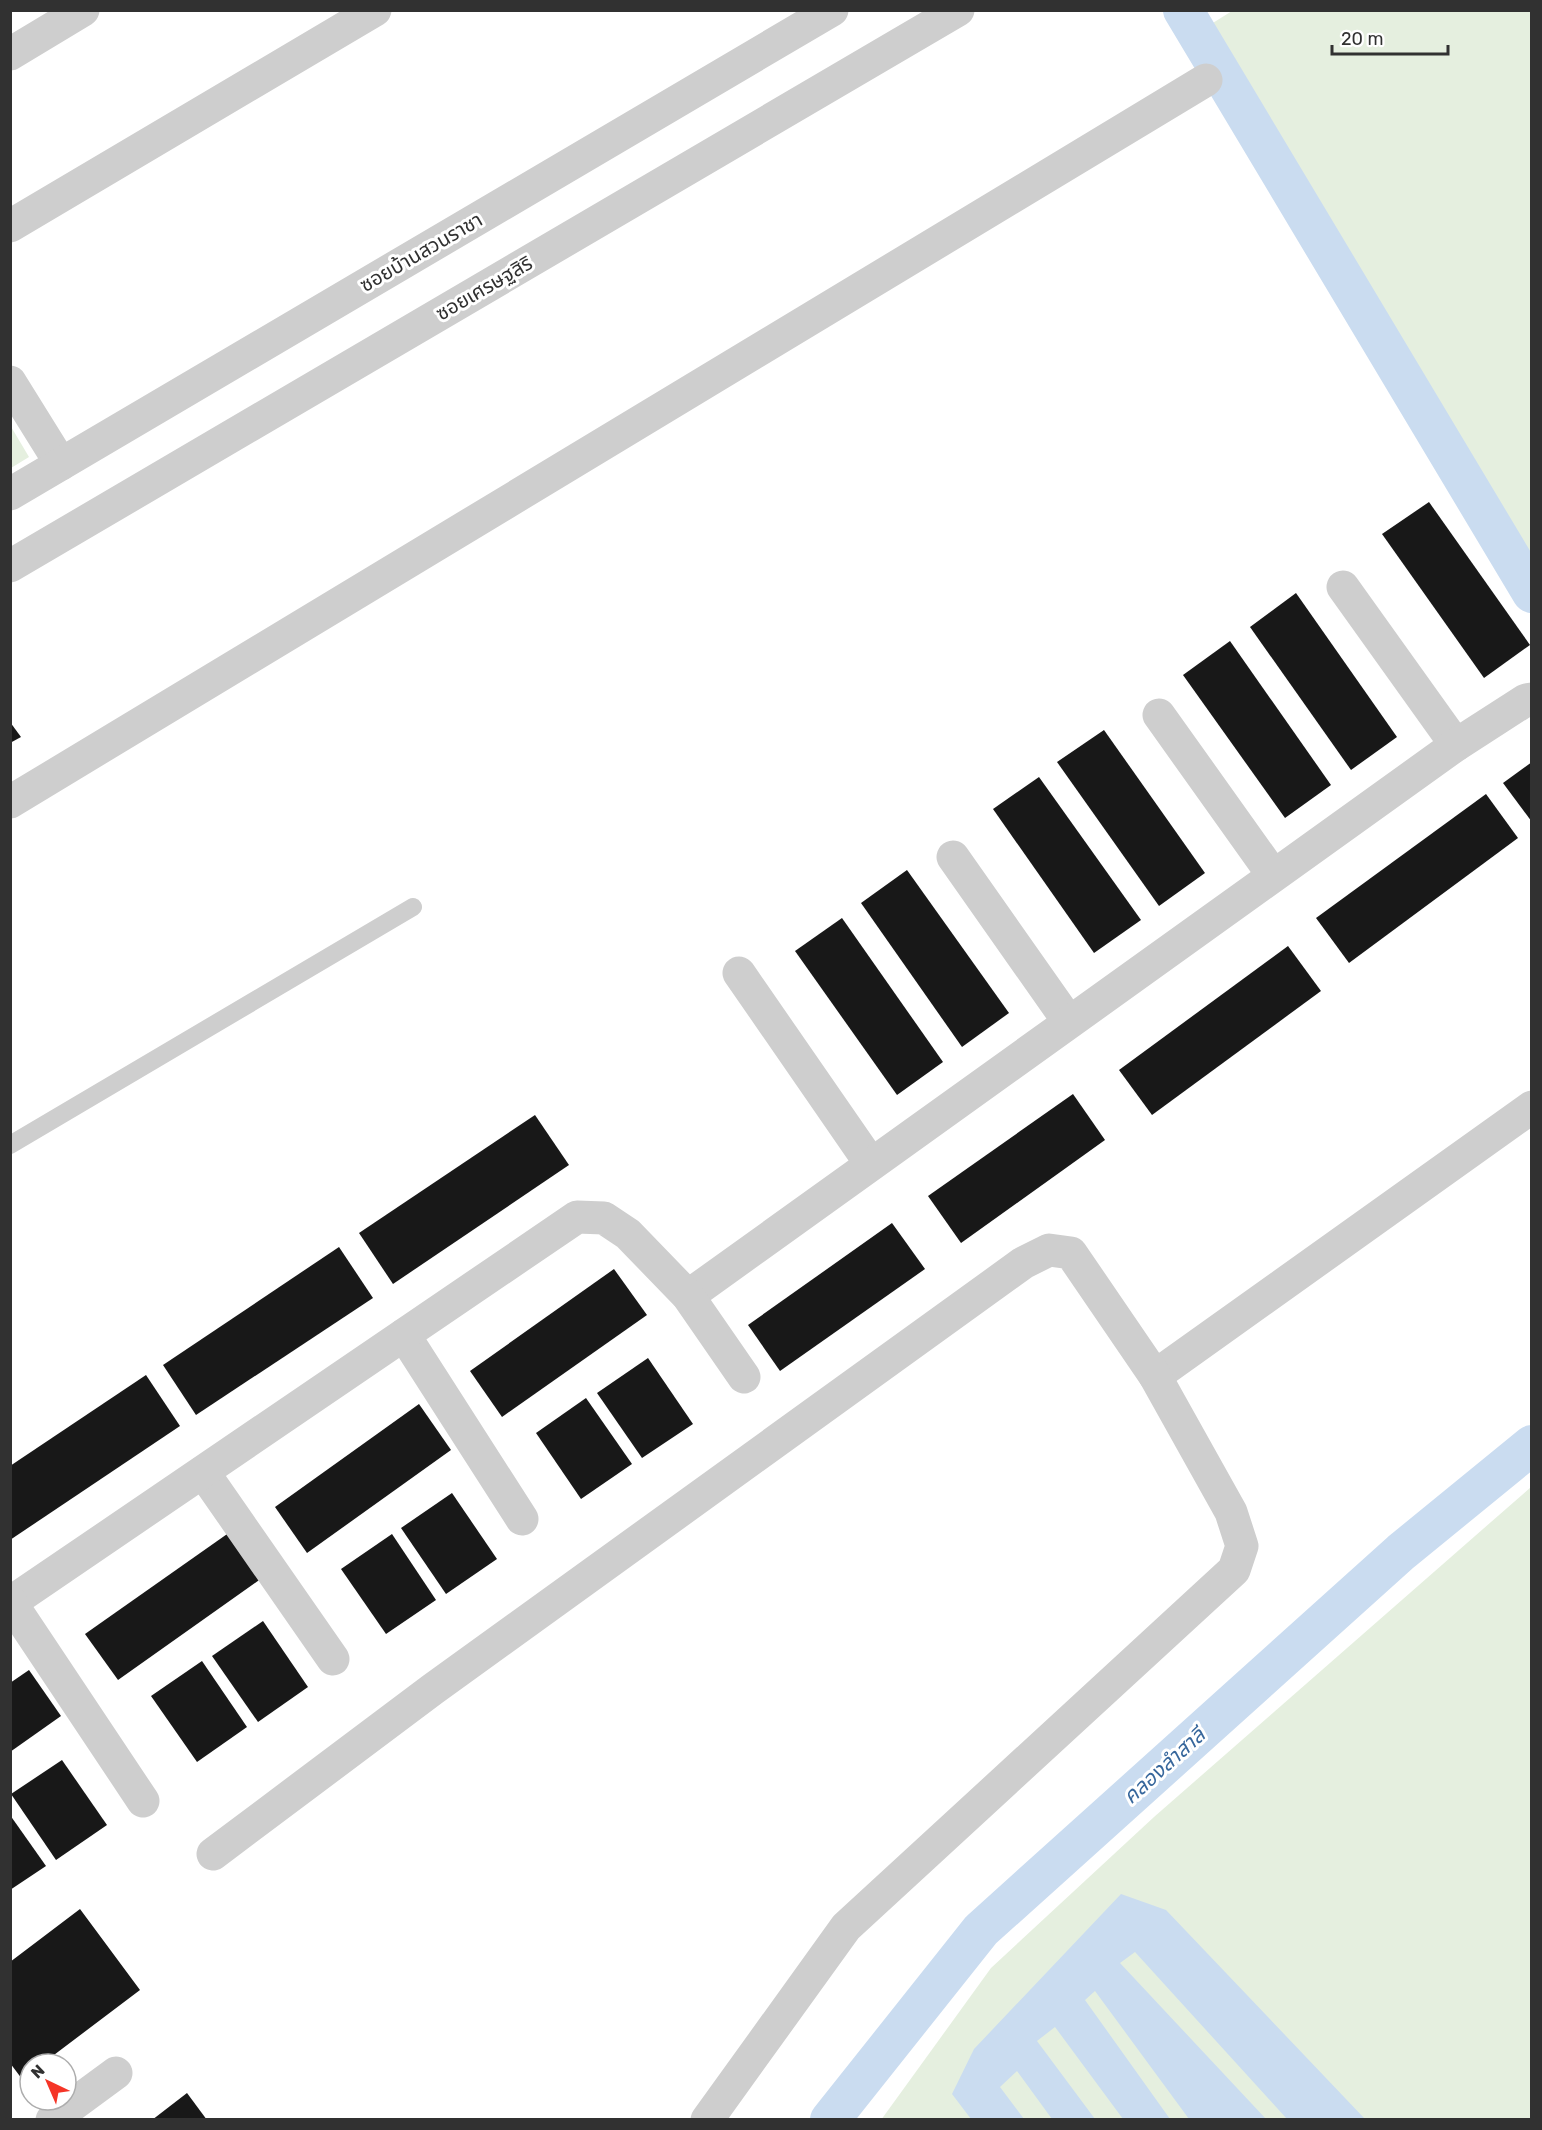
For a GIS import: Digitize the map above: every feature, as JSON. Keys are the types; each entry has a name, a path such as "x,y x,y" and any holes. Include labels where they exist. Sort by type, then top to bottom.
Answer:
{"street":[{"path":"10,54 82,10"},
{"path":"10,226 375,10"},
{"name":"ซอยบ้านสวนราชา","path":"10,494 832,10"},
{"name":"ซอยเศรษฐสิริ","path":"10,566 958,10"},
{"path":"10,802 1206,80"},
{"path":"10,382 61,464"},
{"path":"1343,587 1456,745"},
{"path":"688,1296 1456,745 1529,699"},
{"path":"1159,715 1273,875"},
{"path":"953,857 1069,1022"},
{"path":"739,973 871,1164"},
{"path":"1155,1376 1532,1107"},
{"path":"142,1801 11,1603 577,1217 604,1218 628,1234 688,1296 744,1377"},
{"path":"213,1854 442,1682 1023,1263 1048,1250 1071,1253 1155,1376 1231,1512 1242,1546 1234,1570 846,1926 707,2120"},
{"path":"404,1335 522,1520"},
{"path":"203,1472 333,1659"},
{"path":"52,2120 116,2073"}],"lane":[{"path":"10,1145 413,907"}],"green space":[{"path":"1232,11 1531,11 1531,568 1208,26"},
{"path":"10,425 29,457 11,468 10,468"},
{"path":"1531,1487 1531,2119 881,2120 991,1968 1154,1817"}],"water":[{"path":"1121,1894 1166,1910 1365,2119 1287,2119 1135,1952 1120,1963 1266,2119 1189,2119 1095,1991 1085,2000 1170,2119 1123,2119 1055,2027 1037,2041 1095,2119 1052,2119 1017,2071 1000,2087 1024,2119 971,2119 952,2094 974,2049"}],"building":[{"path":"1429,502 1530,645 1484,678 1382,534"},
{"path":"1296,593 1397,737 1351,770 1250,627"},
{"path":"1230,641 1331,785 1285,818 1183,675"},
{"path":"10,722 21,737 10,743"},
{"path":"1104,730 1205,873 1159,906 1057,762"},
{"path":"1532,762 1532,822 1503,783"},
{"path":"1039,777 1141,920 1094,953 993,809"},
{"path":"1486,794 1518,838 1349,963 1316,918"},
{"path":"907,870 1009,1013 962,1047 861,903"},
{"path":"842,918 943,1062 897,1095 795,951"},
{"path":"1288,946 1321,991 1152,1115 1119,1070"},
{"path":"1073,1094 1105,1140 961,1243 928,1196"},
{"path":"535,1115 569,1165 393,1284 359,1233"},
{"path":"892,1223 925,1269 780,1371 748,1325"},
{"path":"339,1247 373,1298 196,1415 163,1365"},
{"path":"614,1269 647,1315 502,1417 470,1371"},
{"path":"648,1358 693,1424 642,1458 597,1393"},
{"path":"146,1375 180,1426 10,1540 10,1466"},
{"path":"586,1398 632,1464 581,1499 536,1433"},
{"path":"419,1404 451,1450 307,1553 275,1507"},
{"path":"452,1493 497,1559 446,1594 401,1528"},
{"path":"230,1532 262,1578 118,1680 85,1634"},
{"path":"392,1534 436,1600 386,1634 341,1569"},
{"path":"263,1621 308,1687 258,1722 212,1656"},
{"path":"202,1661 247,1727 197,1762 151,1696"},
{"path":"29,1670 61,1716 10,1752 10,1683"},
{"path":"62,1760 107,1825 56,1860 11,1794"},
{"path":"10,1815 46,1866 10,1890"},
{"path":"80,1909 140,1990 58,2052 18,2052 18,2074 10,2063 10,1962"},
{"path":"187,2093 207,2120 152,2120"}],"waterway":[{"path":"1183,10 1532,593"},
{"name":"คลองลำสาลี","path":"830,2120 981,1930 1401,1552 1532,1445"}]}
